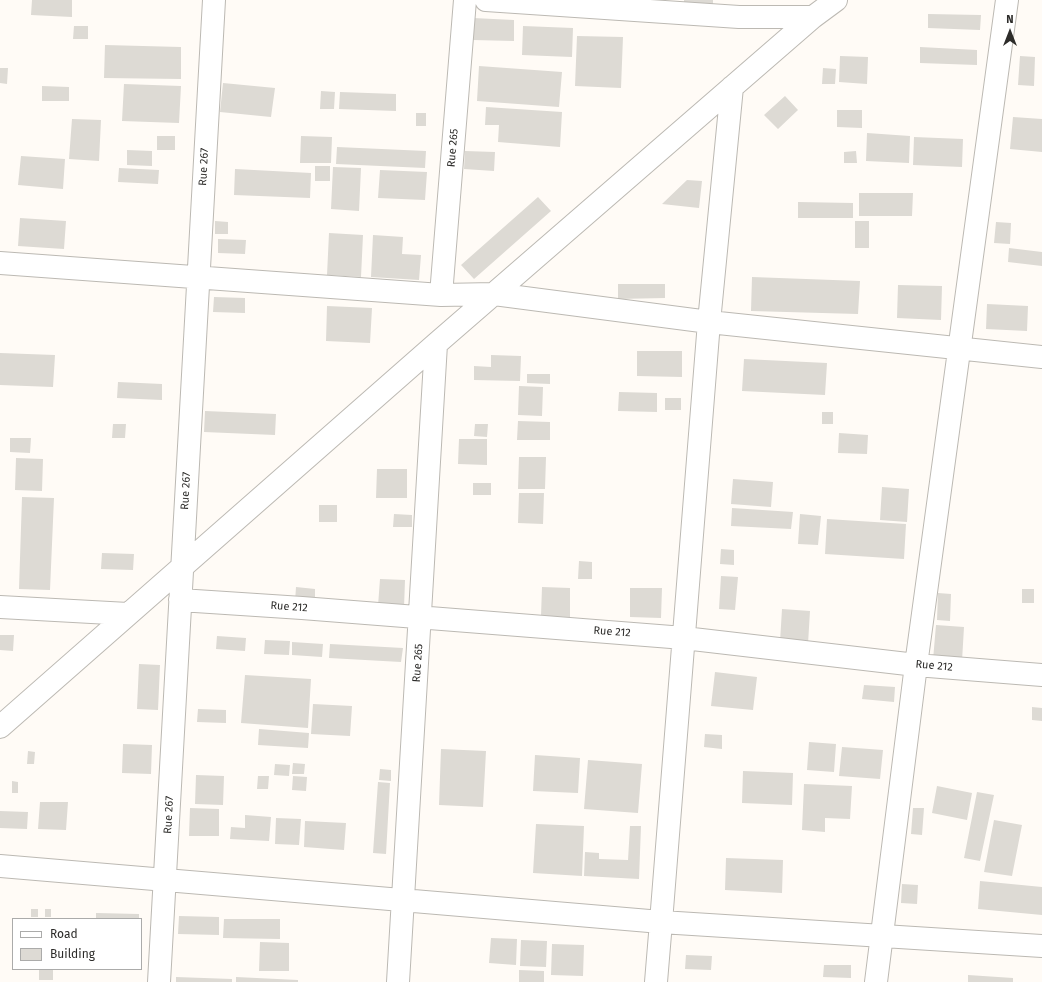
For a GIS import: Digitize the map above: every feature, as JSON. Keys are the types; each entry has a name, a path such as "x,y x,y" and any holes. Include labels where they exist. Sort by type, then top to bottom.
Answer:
{"street":[{"name":"Rue 267","path":"159,982 214,0"},
{"name":"Rue 265","path":"441,295 465,0"},
{"path":"486,0 740,9 813,17"},
{"path":"0,727 436,344 813,17 836,0"},
{"path":"876,982 916,664 1007,0"},
{"path":"656,982 709,322 732,87"},
{"path":"0,263 441,295 494,294 709,322 1042,357"},
{"name":"Rue 265","path":"398,982 421,618 436,344"},
{"name":"Rue 212","path":"180,600 684,638 916,664 1042,675"},
{"path":"0,607 128,614"},
{"path":"0,866 661,922 1042,946"}],"building":[{"path":"32,0 72,0 72,17 31,15"},
{"path":"684,0 713,0 713,7 684,4"},
{"path":"928,14 981,15 980,30 928,28"},
{"path":"473,18 514,20 514,41 473,40"},
{"path":"74,26 88,26 88,39 73,39"},
{"path":"523,26 573,28 572,57 522,55"},
{"path":"577,36 623,37 621,88 575,86"},
{"path":"105,45 181,47 181,79 104,78"},
{"path":"920,47 977,50 977,65 920,63"},
{"path":"840,56 868,57 867,84 839,82"},
{"path":"1020,56 1035,57 1034,86 1018,85"},
{"path":"479,66 562,72 559,107 477,101"},
{"path":"0,68 8,68 7,84 0,83"},
{"path":"823,68 836,69 835,84 822,84"},
{"path":"223,83 275,88 271,117 220,112"},
{"path":"124,84 181,86 179,123 122,121"},
{"path":"42,86 69,87 69,101 42,101"},
{"path":"321,91 335,92 334,109 320,109"},
{"path":"340,92 396,94 396,111 339,109"},
{"path":"785,96 798,110 778,129 764,115"},
{"path":"486,107 562,112 560,147 498,142 499,125 485,125"},
{"path":"837,110 862,110 862,128 837,127"},
{"path":"416,113 426,113 426,126 416,126"},
{"path":"1013,117 1042,119 1042,152 1010,149"},
{"path":"72,119 101,120 99,161 69,159"},
{"path":"867,133 910,136 909,163 866,161"},
{"path":"157,136 175,136 175,150 157,150"},
{"path":"301,136 332,137 331,163 300,163"},
{"path":"914,137 963,139 962,167 913,165"},
{"path":"337,147 426,151 425,168 336,164"},
{"path":"127,150 152,151 152,166 127,165"},
{"path":"465,151 495,152 494,171 464,169"},
{"path":"856,151 857,163 844,163 844,152"},
{"path":"21,156 65,159 63,189 18,185"},
{"path":"315,166 330,166 330,181 315,181"},
{"path":"333,167 361,168 359,211 331,209"},
{"path":"119,168 159,170 158,184 118,182"},
{"path":"235,169 311,173 310,198 234,195"},
{"path":"380,170 427,172 425,200 378,198"},
{"path":"687,180 702,181 699,208 662,204"},
{"path":"859,193 913,193 912,216 859,216"},
{"path":"538,197 551,211 474,279 461,265"},
{"path":"798,202 853,203 853,218 798,218"},
{"path":"20,218 66,221 64,249 18,246"},
{"path":"215,221 228,222 228,234 215,234"},
{"path":"855,221 869,221 869,248 855,248"},
{"path":"996,222 1011,223 1010,244 994,243"},
{"path":"329,233 363,235 361,277 327,275"},
{"path":"373,235 403,237 402,254 421,255 419,280 371,277"},
{"path":"218,239 246,240 245,254 218,253"},
{"path":"1009,248 1042,252 1042,266 1008,262"},
{"path":"752,277 860,281 858,314 751,311"},
{"path":"618,284 665,284 665,298 618,299"},
{"path":"898,285 942,286 941,320 897,318"},
{"path":"214,297 245,298 245,313 213,312"},
{"path":"987,304 1028,306 1027,331 986,329"},
{"path":"327,306 372,308 370,343 326,341"},
{"path":"637,351 682,351 682,377 637,376"},
{"path":"0,353 55,355 53,387 0,385"},
{"path":"491,355 521,356 520,381 474,380 474,366 491,367"},
{"path":"744,359 827,363 825,395 742,391"},
{"path":"527,374 550,374 550,384 527,383"},
{"path":"118,382 162,384 162,400 117,398"},
{"path":"519,386 543,387 542,416 518,415"},
{"path":"619,392 657,393 657,412 618,411"},
{"path":"665,398 681,398 681,410 665,410"},
{"path":"205,411 276,414 275,435 204,432"},
{"path":"822,412 833,412 833,424 822,424"},
{"path":"518,421 550,422 550,440 517,440"},
{"path":"113,424 126,424 125,438 112,438"},
{"path":"475,424 488,424 487,437 474,436"},
{"path":"839,433 868,435 867,454 838,453"},
{"path":"10,438 31,438 30,453 10,452"},
{"path":"459,439 487,439 487,465 458,464"},
{"path":"519,457 546,457 545,489 518,489"},
{"path":"16,458 43,459 42,491 15,490"},
{"path":"377,469 407,469 407,498 376,498"},
{"path":"733,479 773,482 771,507 731,504"},
{"path":"473,483 491,483 491,495 473,495"},
{"path":"882,487 909,489 907,522 880,520"},
{"path":"519,493 544,493 543,524 518,523"},
{"path":"22,497 54,498 50,590 19,589"},
{"path":"319,505 337,505 337,522 319,522"},
{"path":"732,508 793,512 791,529 731,526"},
{"path":"394,514 412,515 412,527 393,527"},
{"path":"800,514 821,516 818,545 798,544"},
{"path":"827,519 906,524 904,559 825,554"},
{"path":"721,549 734,550 734,565 720,564"},
{"path":"102,553 134,554 133,570 101,569"},
{"path":"579,561 592,562 592,579 578,579"},
{"path":"721,576 738,577 735,610 719,609"},
{"path":"380,579 405,580 404,608 378,606"},
{"path":"296,587 315,589 315,603 295,602"},
{"path":"542,587 570,588 570,617 541,616"},
{"path":"630,588 662,588 661,618 630,617"},
{"path":"1022,589 1034,589 1034,603 1022,603"},
{"path":"938,593 951,594 950,621 937,620"},
{"path":"782,609 810,611 808,644 780,642"},
{"path":"936,625 964,627 962,661 933,660"},
{"path":"0,635 14,635 13,651 0,650"},
{"path":"217,636 246,638 245,651 216,649"},
{"path":"265,640 290,641 289,655 264,654"},
{"path":"292,642 323,644 322,657 292,655"},
{"path":"330,644 403,648 401,662 329,658"},
{"path":"139,664 160,665 158,710 137,709"},
{"path":"715,672 757,677 753,710 711,706"},
{"path":"245,675 311,679 308,728 241,723"},
{"path":"864,685 895,687 894,702 862,699"},
{"path":"313,704 352,706 350,736 311,734"},
{"path":"1032,707 1042,708 1042,721 1032,720"},
{"path":"198,709 226,710 226,723 197,722"},
{"path":"259,729 309,733 308,748 258,745"},
{"path":"705,734 722,735 722,749 704,747"},
{"path":"809,742 836,744 834,772 807,770"},
{"path":"123,744 152,745 151,774 122,773"},
{"path":"842,747 883,750 880,779 839,776"},
{"path":"441,749 486,751 483,807 439,805"},
{"path":"28,751 35,752 34,764 27,764"},
{"path":"535,755 580,758 578,793 533,791"},
{"path":"588,760 642,764 638,813 584,809"},
{"path":"293,763 305,764 304,774 292,774"},
{"path":"275,764 290,765 289,776 274,775"},
{"path":"380,769 391,770 391,781 379,780"},
{"path":"743,771 793,773 792,805 742,803"},
{"path":"196,775 224,776 223,805 195,804"},
{"path":"258,776 269,776 268,789 257,789"},
{"path":"293,776 307,777 306,791 292,790"},
{"path":"12,781 18,782 18,793 12,793"},
{"path":"378,782 390,783 386,854 373,853"},
{"path":"804,784 852,786 850,819 825,818 825,832 802,830"},
{"path":"937,786 972,793 967,820 932,813"},
{"path":"977,792 994,795 980,861 964,858"},
{"path":"40,802 68,802 66,830 38,829"},
{"path":"190,808 219,809 219,836 189,836"},
{"path":"913,808 924,808 922,835 911,834"},
{"path":"0,811 28,812 27,829 0,828"},
{"path":"245,815 271,817 269,841 230,839 231,827 245,828"},
{"path":"276,818 301,819 299,845 275,844"},
{"path":"994,820 1022,825 1012,876 984,872"},
{"path":"305,821 346,823 344,850 304,847"},
{"path":"536,824 584,826 582,876 533,873"},
{"path":"630,826 641,826 639,879 584,876 585,852 599,853 599,859 628,860"},
{"path":"726,858 783,860 782,893 725,890"},
{"path":"980,881 1042,887 1042,915 978,909"},
{"path":"902,884 918,885 917,904 901,903"},
{"path":"31,909 38,909 38,917 31,917"},
{"path":"45,909 51,909 51,917 45,917"},
{"path":"96,913 139,914 139,918 96,918"},
{"path":"179,916 219,917 219,935 178,934"},
{"path":"224,919 280,919 280,939 223,938"},
{"path":"491,938 517,939 516,965 489,963"},
{"path":"521,940 547,941 546,967 520,966"},
{"path":"260,942 289,943 289,971 259,971"},
{"path":"552,944 584,945 583,976 551,975"},
{"path":"686,955 712,956 711,970 685,969"},
{"path":"824,965 851,965 851,978 823,977"},
{"path":"39,970 53,970 53,980 39,980"},
{"path":"519,970 544,971 544,982 519,982"},
{"path":"968,975 1013,978 1013,982 968,982"},
{"path":"176,977 232,979 232,982 176,982"},
{"path":"236,977 298,980 298,982 236,982"}]}
